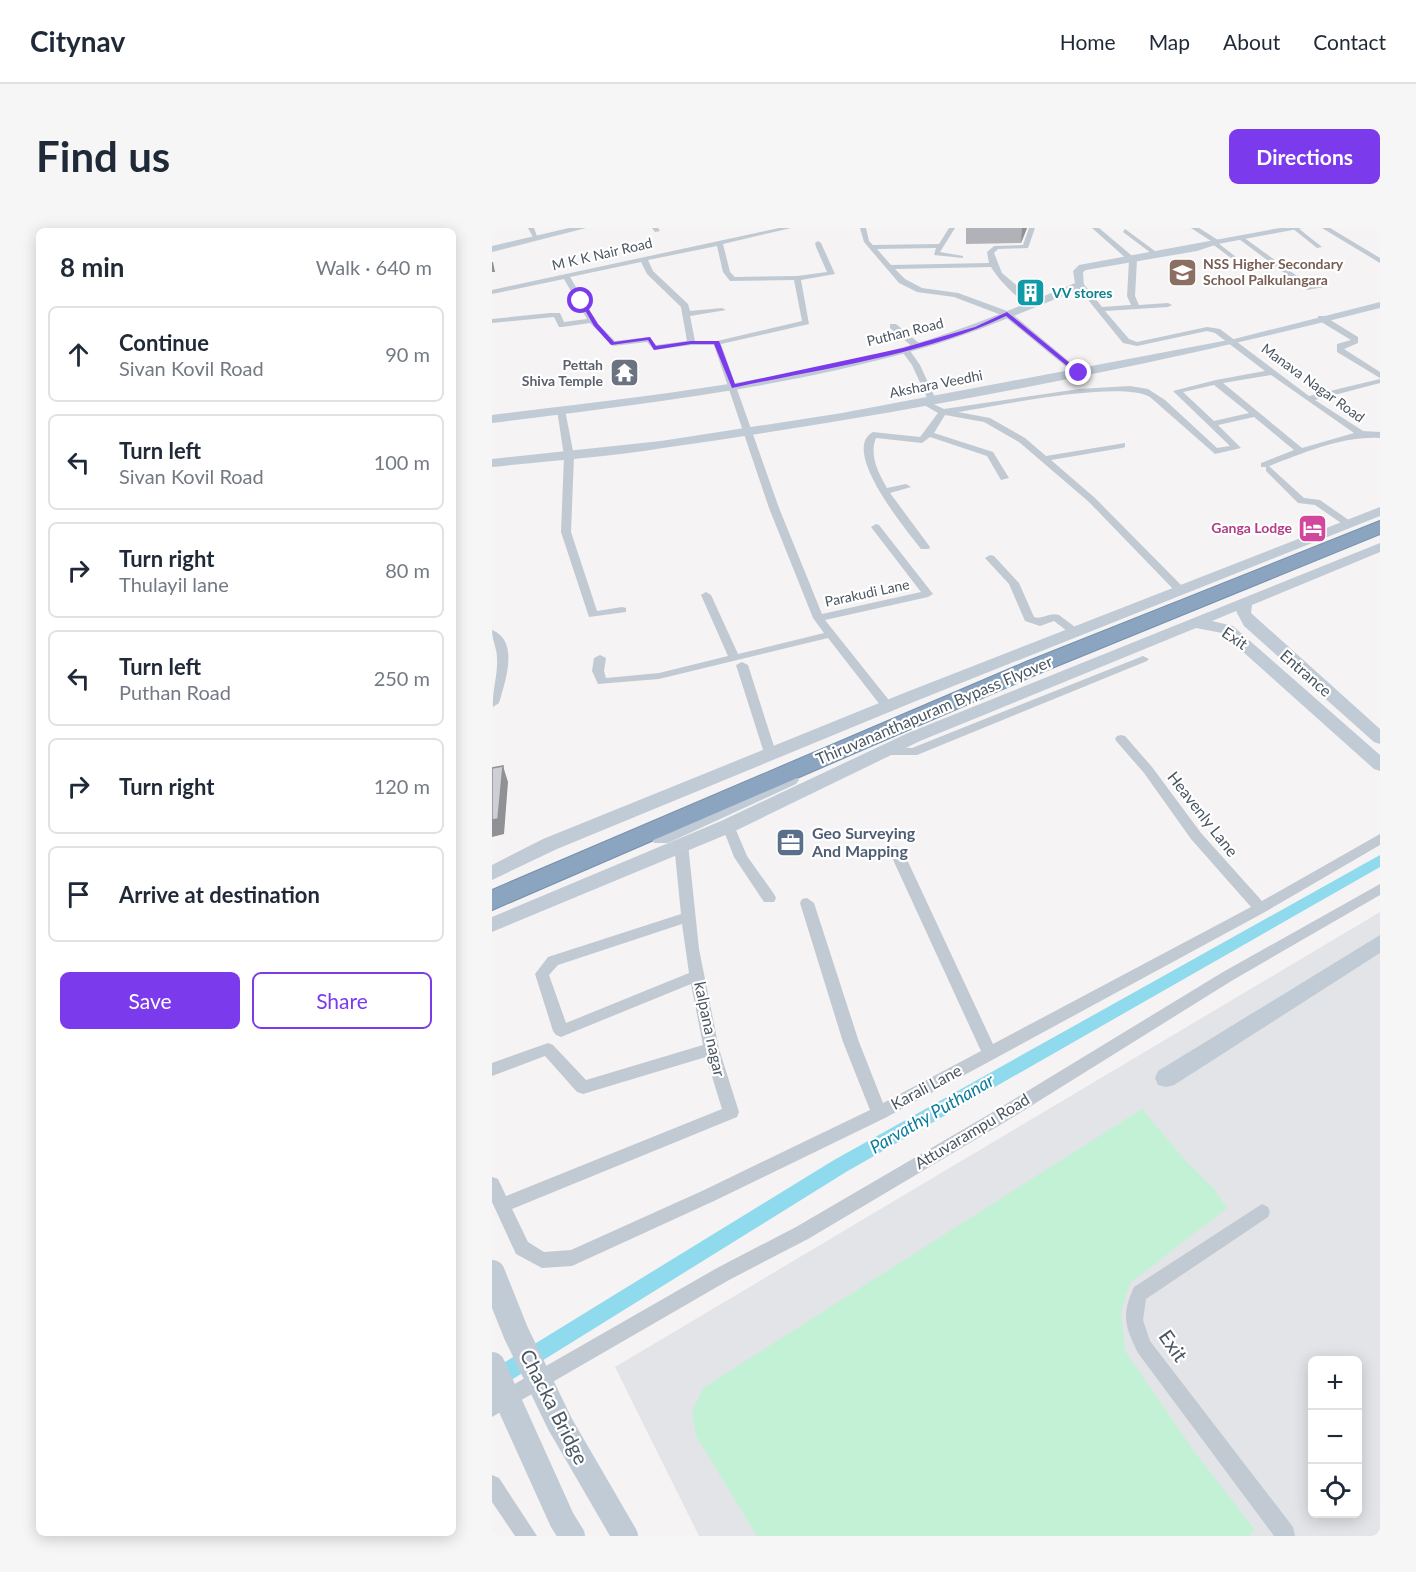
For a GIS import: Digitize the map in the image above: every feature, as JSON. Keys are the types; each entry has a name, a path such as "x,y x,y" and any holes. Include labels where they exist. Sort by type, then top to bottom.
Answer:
{"highway":[{"name":"Thiruvananthapuram Bypass Flyover","path":"492,886 1011,665 1380,516"},
{"name":"Thiruvananthapuram Bypass Flyover","path":"492,900 1034,667 1380,527"}],"street":[{"path":"531,228 536,238"},
{"path":"492,249 581,228"},
{"name":"M K K Nair Road","path":"492,292 788,228"},
{"path":"863,228 866,241 902,281 920,290 955,295 1007,314 1079,373"},
{"path":"952,228 936,254 992,262"},
{"path":"1032,228 1026,247 992,248 992,262 1007,283 1032,303"},
{"path":"1095,228 1133,260"},
{"path":"1194,228 1233,257"},
{"path":"1168,305 1101,309 1080,285 1078,271 1083,267 1133,260 1268,230 1297,228 1319,247"},
{"path":"1325,228 1380,261"},
{"path":"1125,231 1157,255"},
{"path":"1240,238 1310,288 1320,287"},
{"path":"718,242 728,272 733,279 797,278 831,274 829,264 820,254 818,243"},
{"path":"871,247 941,246"},
{"path":"643,258 650,272 682,300 691,343"},
{"path":"1133,260 1131,296 1136,307"},
{"path":"889,267 992,262"},
{"path":"565,275 592,320 613,344 650,339 654,348 691,343 717,343 769,333 806,322 797,278"},
{"name":"Puthan Road","path":"492,419 732,386 905,350 977,328 1032,303 1080,285"},
{"name":"Akshara Veedhi","path":"492,463 570,456 747,432 928,401 1234,342 1321,318 1380,305"},
{"name":"Manava Nagar Road","path":"1101,309 1123,338 1131,343 1207,329 1217,331 1308,399 1361,434 1380,435"},
{"path":"685,314 722,310"},
{"path":"492,321 550,315 557,315 562,325 592,320"},
{"path":"1321,318 1355,339 1355,341 1340,346 1340,350 1380,376"},
{"path":"893,326 917,346"},
{"name":"Parakudi Lane","path":"717,343 747,432 818,618 928,594 876,527"},
{"path":"905,350 916,365 928,401 943,412 987,420 1010,431 1092,500 1180,590"},
{"path":"1154,397 1216,382 1273,372"},
{"path":"1308,399 1380,381"},
{"path":"1216,382 1300,451"},
{"path":"925,547 900,517 884,491 868,450 870,437 873,435 922,440 929,434 943,412 1089,391 1137,389 1154,397 1215,451 1237,448 1177,391"},
{"path":"561,410 570,456 566,532 574,561 593,615 622,610"},
{"path":"1212,424 1256,414"},
{"path":"929,434 990,454 1004,478"},
{"path":"1347,523 1317,502 1301,501 1266,467 1300,451 1361,434"},
{"path":"1044,459 1122,445"},
{"path":"884,491 906,487"},
{"path":"492,873 550,844 771,756 888,706 1380,511"},
{"path":"492,925 728,826 977,711 1377,544"},
{"path":"510,918 523,902 538,893 884,736 1377,544"},
{"path":"990,558 1014,583 1029,619 1040,623 1054,617 1075,632"},
{"path":"706,595 738,661 771,756"},
{"name":"Entrance","path":"1245,601 1244,613 1250,623 1380,738"},
{"path":"818,618 888,706"},
{"name":"Exit","path":"1190,622 1227,629 1380,765"},
{"path":"492,633 504,652 493,703"},
{"path":"600,658 598,671 602,682 606,682 659,676 738,661 831,634"},
{"path":"888,751 913,752 1143,659"},
{"name":"Heavenly Lane","path":"1121,739 1148,770 1196,836 1260,908"},
{"path":"728,826 741,857 769,898"},
{"name":"Karali Lane","path":"492,1184 522,1248 542,1260 572,1258 708,1196 879,1113 1260,908 1380,839"},
{"name":"kalpana nagar","path":"503,1205 731,1112 711,1049 692,949 681,844"},
{"path":"896,851 990,1054"},
{"name":"Attuvarampu Road","path":"492,1408 723,1274 802,1233 999,1117 1228,976 1380,889"},
{"path":"807,903 851,1042 879,1113"},
{"path":"492,1070 548,1049 562,1037 542,974 553,961 690,916"},
{"path":"1166,1078 1380,943"},
{"path":"561,1030 698,975"},
{"path":"548,1049 583,1087 711,1049"},
{"name":"Exit","path":"1262,1212 1140,1293 1133,1306 1133,1326 1144,1347 1286,1534 1284,1536"},
{"name":"Chacka Bridge","path":"492,1273 516,1333 560,1424 625,1536"},
{"name":"Chacka Bridge","path":"492,1365 562,1520 572,1536"},
{"path":"492,1485 527,1536"}],"shaded area":[{"path":"1380,912 1380,1536 699,1536 615,1367"}],"green space":[{"path":"1142,1109 1183,1158 1214,1189 1227,1208 1130,1283 1121,1312 1125,1351 1193,1450 1255,1530 1249,1536 757,1536 696,1436 692,1412 703,1388"}],"building":[{"path":"503,766 498,819 492,820 492,768"}],"waterway":[{"name":"Parvathy Puthanar","path":"492,1382 840,1166 1380,860"}],"place":[{"name":"NSS Higher Secondary School Palkulangara","path":"1182,272"},
{"name":"VV stores","path":"1031,293"},
{"name":"Pettah Shiva Temple","path":"624,373"},
{"name":"Ganga Lodge","path":"1313,528"},
{"name":"Geo Surveying And Mapping","path":"791,842"}],"route":[{"path":"581,301 596,325 613,344 650,339 654,348 691,343 717,343 732,386 905,350 977,328 1007,314 1026,327 1079,373"}]}
